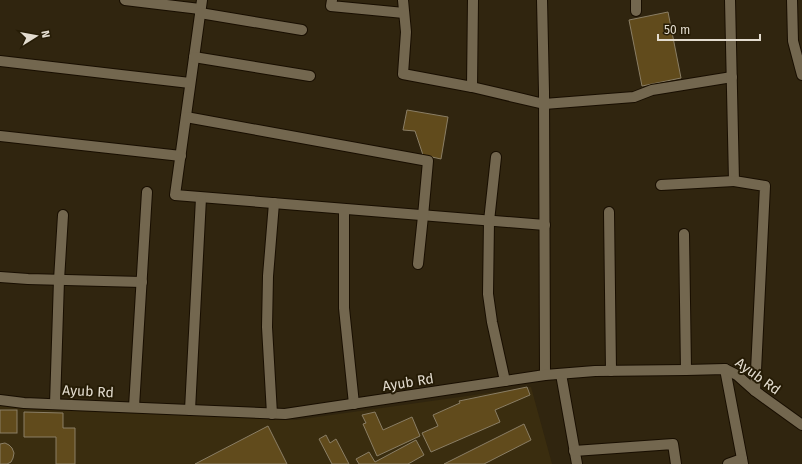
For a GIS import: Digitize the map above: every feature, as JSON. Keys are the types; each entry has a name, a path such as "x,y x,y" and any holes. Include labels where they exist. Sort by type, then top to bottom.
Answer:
{"street":[{"path":"125,0 201,7 302,30"},
{"path":"332,0 331,6 404,13"},
{"path":"404,0 406,32 403,74 472,87 544,104 634,97 652,90 732,77"},
{"path":"472,87 473,0"},
{"path":"542,0 545,375"},
{"path":"636,0 636,11"},
{"path":"730,0 734,181"},
{"path":"792,0 802,75"},
{"path":"201,7 175,196 544,225"},
{"path":"194,56 310,76"},
{"path":"0,61 190,83"},
{"path":"186,117 428,161 418,264"},
{"path":"0,136 181,156"},
{"path":"496,157 489,221 488,294 492,322 505,382"},
{"path":"661,185 734,181 766,186 755,391"},
{"path":"134,408 147,192"},
{"path":"190,410 201,198"},
{"path":"272,414 267,327 268,276 274,203"},
{"path":"344,209 344,308 354,404"},
{"path":"609,212 611,371"},
{"path":"55,404 59,280 63,215"},
{"path":"684,234 686,370"},
{"path":"0,278 142,282"},
{"path":"725,369 743,462 728,464"},
{"name":"Ayub Rd","path":"0,400 24,403 285,414 545,375 595,371 725,369 737,376 802,425"},
{"path":"560,374 577,464"},
{"path":"574,451 673,444 676,464"}],"shaded area":[{"path":"531,387 552,464 0,464 0,403 296,420"}],"building":[{"path":"668,12 681,78 642,86 629,20"},
{"path":"407,110 448,117 441,159 423,155 415,131 403,130"},
{"path":"527,387 530,395 495,410 500,422 431,452 422,433 438,426 433,415 460,403 459,401"},
{"path":"0,410 17,410 17,433 0,433"},
{"path":"24,412 63,413 63,428 75,428 75,464 56,464 56,437 24,437"},
{"path":"375,412 383,430 412,417 420,436 377,456 363,424 366,423 362,415"},
{"path":"524,424 531,440 484,464 444,464"},
{"path":"268,426 287,464 195,464"},
{"path":"326,435 330,443 336,439 349,464 332,464 319,439"},
{"path":"416,440 424,455 408,464 359,464 356,459 369,452 375,462"},
{"path":"5,443 12,448 14,453 13,458 11,462 7,464 0,464 0,444"}]}
